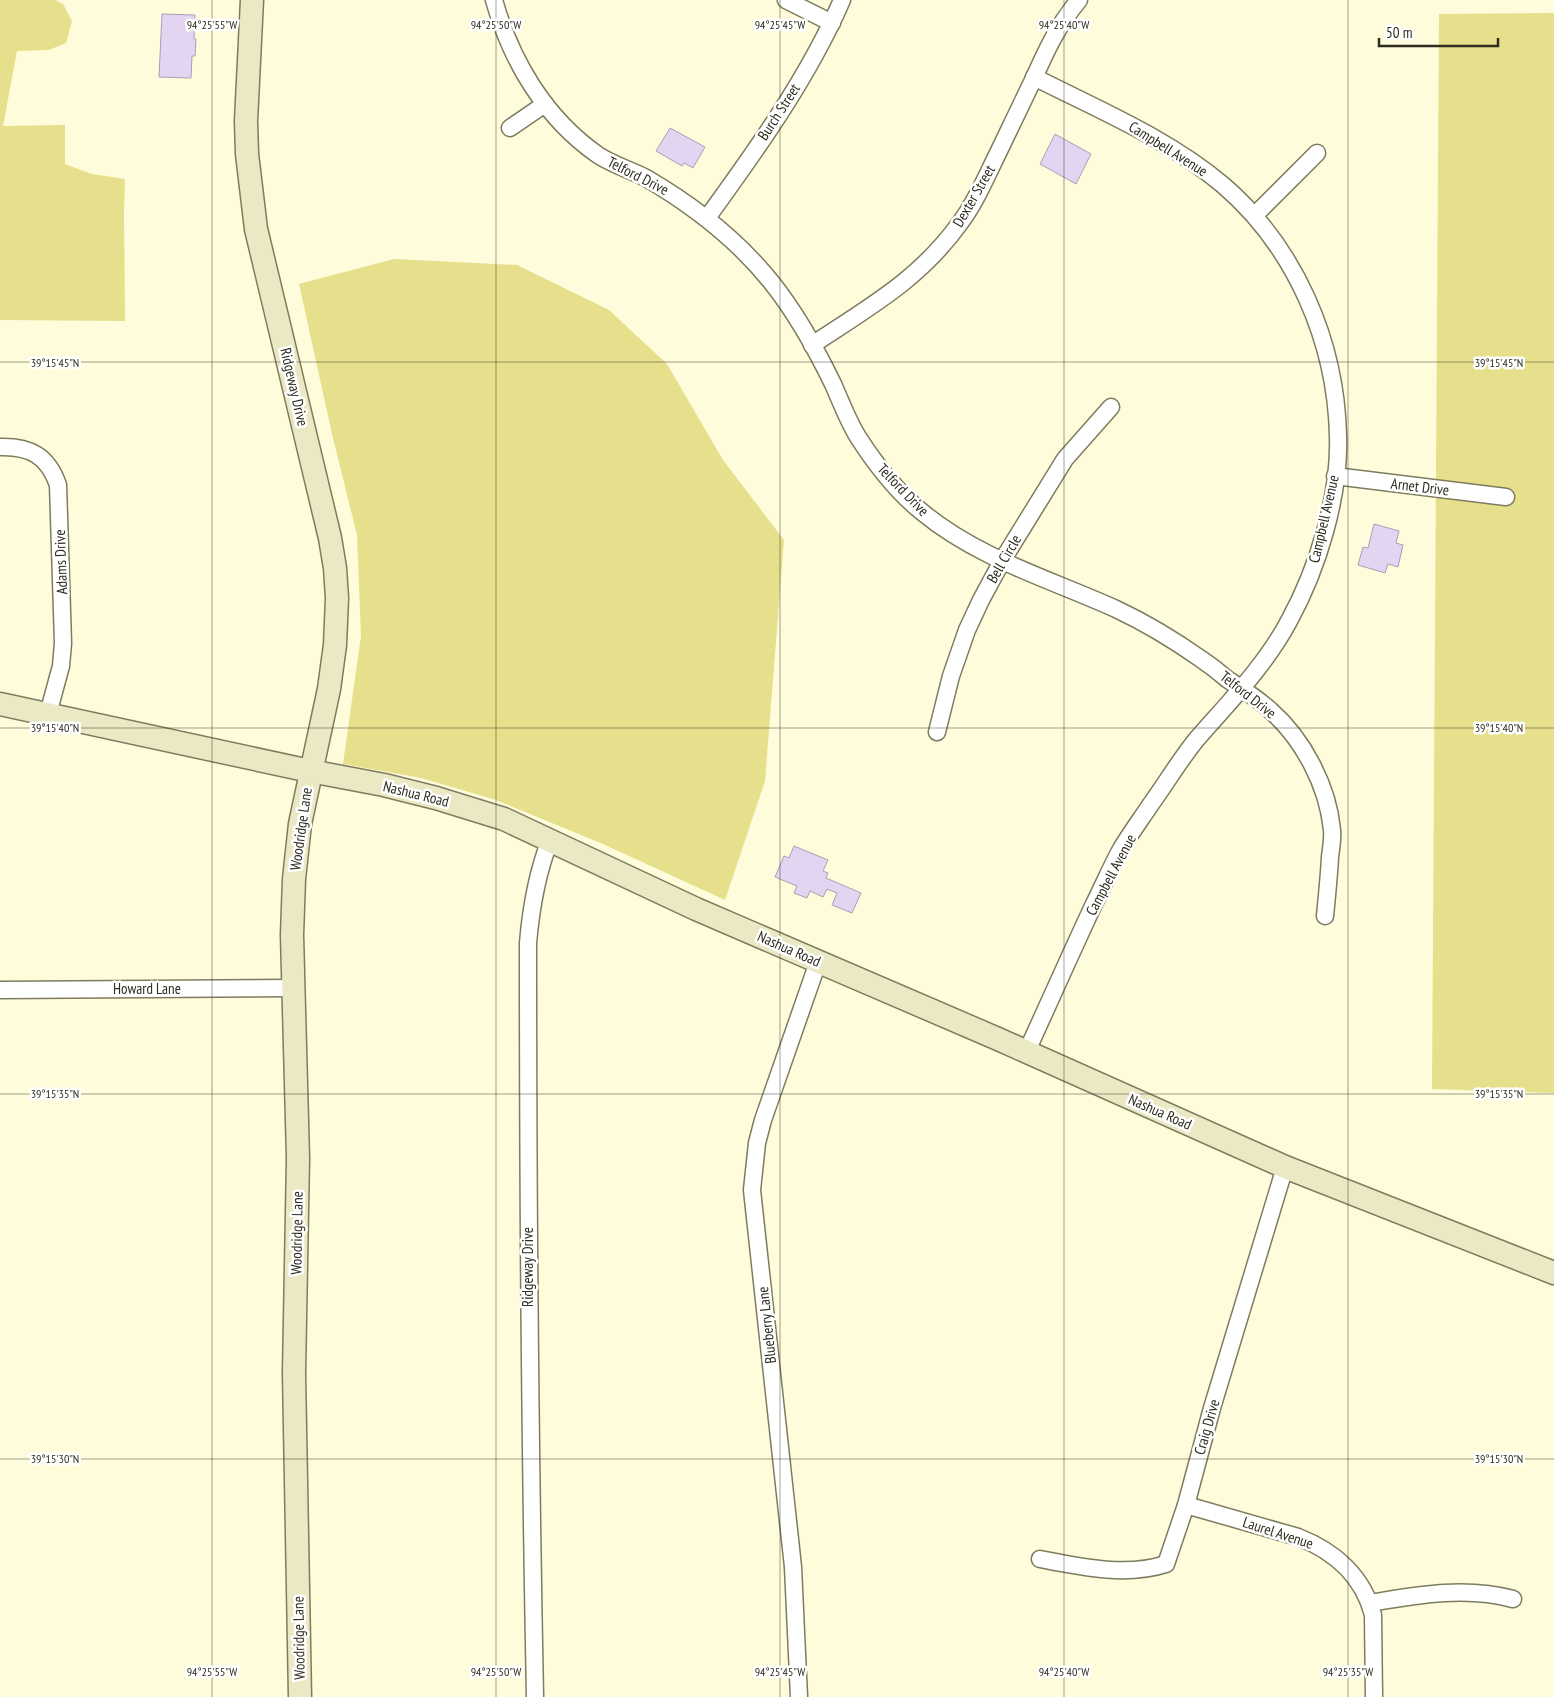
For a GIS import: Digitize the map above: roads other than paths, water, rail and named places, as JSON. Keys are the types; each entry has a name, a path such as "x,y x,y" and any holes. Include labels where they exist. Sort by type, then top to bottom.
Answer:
{"street":[{"name":"Ridgeway Drive","path":"252,0 246,121 247,154 256,229 330,538 335,568 337,598 336,645 329,689 310,771"},
{"name":"Telford Drive","path":"494,0 500,22 524,74 545,104 580,141 601,158 641,175 678,197 707,218 741,248 773,284 812,345 856,434 877,464 919,510 970,546 1116,610 1160,632 1242,688 1273,712 1294,736 1311,763 1320,782 1329,812 1332,833 1325,916"},
{"path":"786,0 832,23"},
{"name":"Burch Street","path":"707,218 741,171 789,98 832,23 842,0"},
{"name":"Dexter Street","path":"812,345 891,293 922,268 936,254 960,223 976,198 1034,77 1043,54 1079,0"},
{"name":"Campbell Avenue","path":"1026,1052 1120,850 1194,744 1267,658 1290,620 1308,580 1323,538 1335,476 1338,438 1336,402 1330,366 1320,331 1296,275 1254,215 1223,186 1189,159 1152,136 1034,77"},
{"path":"510,128 545,104"},
{"path":"1254,215 1317,153"},
{"name":"Bell Circle","path":"937,732 950,676 967,630 981,600 1002,561 1066,458 1111,407"},
{"name":"Adams Drive","path":"0,447 14,447 34,452 49,466 58,485 63,643 61,666 48,714"},
{"name":"Arnet Drive","path":"1335,476 1506,497"},
{"name":"Nashua Road","path":"0,704 310,771 384,785 436,798 504,819 696,909 1285,1167 1554,1273"},
{"name":"Woodridge Lane","path":"300,1697 294,1373 298,1158 292,935 294,879 300,824 310,771"},
{"name":"Ridgeway Drive","path":"534,1697 530,1448 528,943 530,918 538,880 550,840"},
{"name":"Blueberry Lane","path":"799,1697 793,1567 752,1190 757,1143 763,1120 818,962"},
{"name":"Howard Lane","path":"0,990 294,988"},
{"name":"Craig Drive","path":"1040,1559 1114,1571 1153,1568 1166,1564 1186,1505 1212,1408 1285,1167"},
{"name":"Laurel Avenue","path":"1186,1505 1314,1543 1347,1567 1361,1584 1370,1603 1373,1616 1374,1697"},
{"path":"1370,1603 1430,1593 1476,1593 1513,1599"}]}
